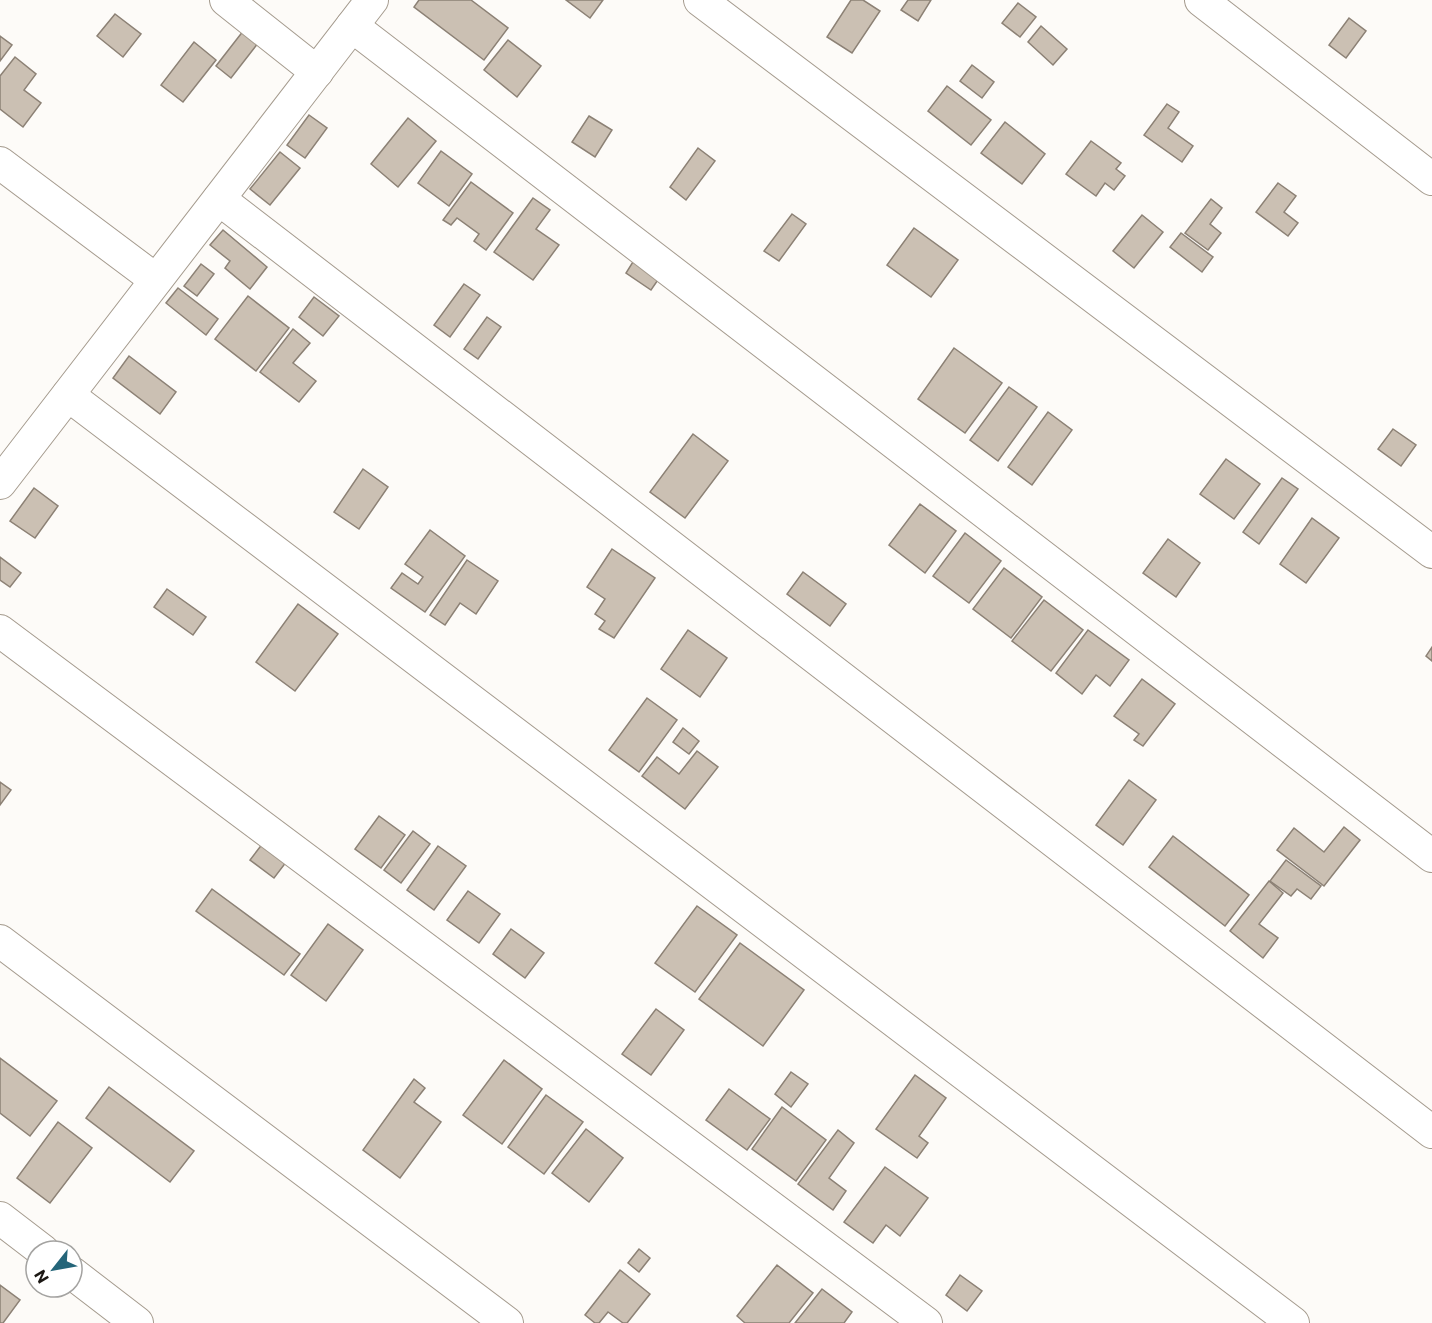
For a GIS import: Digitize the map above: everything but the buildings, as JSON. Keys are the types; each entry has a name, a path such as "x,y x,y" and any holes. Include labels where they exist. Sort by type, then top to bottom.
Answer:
{"street":[{"path":"226,0 317,72"},
{"path":"0,483 372,0"},
{"path":"700,0 1432,552"},
{"path":"1201,0 1432,179"},
{"path":"352,26 1432,856"},
{"path":"0,163 156,280"},
{"path":"219,199 1432,1132"},
{"path":"68,395 1293,1323"},
{"path":"0,631 926,1323"},
{"path":"0,941 507,1323"},
{"path":"0,1218 27,1239"},
{"path":"84,1282 137,1323"}]}
